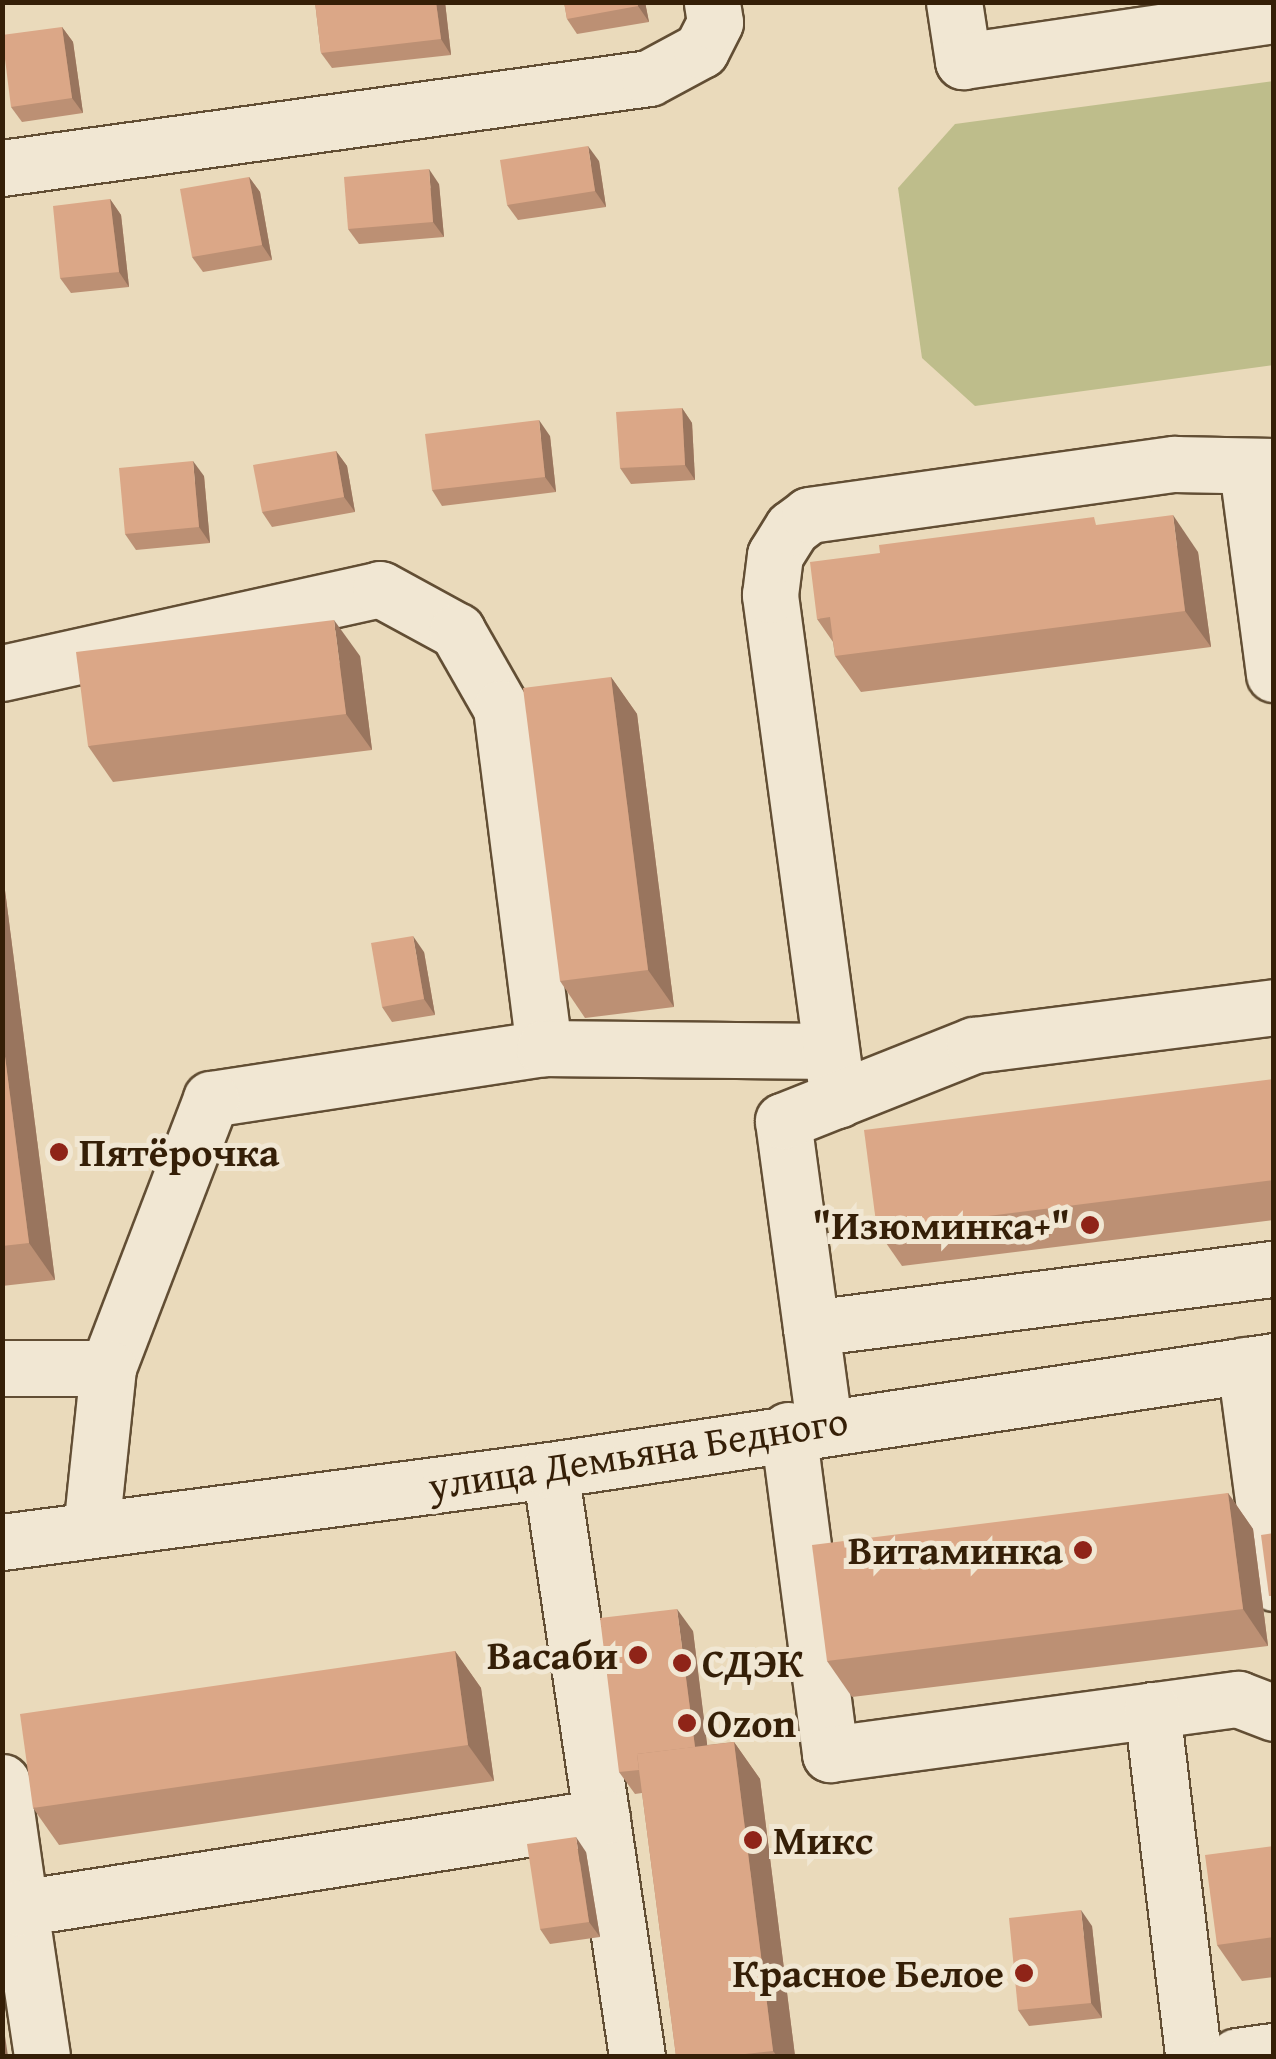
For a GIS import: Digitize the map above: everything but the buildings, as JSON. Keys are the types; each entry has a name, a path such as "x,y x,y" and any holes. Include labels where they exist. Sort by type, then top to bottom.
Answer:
{"street":[{"path":"2,168 649,78 702,50 715,22 712,2"},
{"path":"954,2 963,61 1274,15"},
{"path":"834,1076 770,595 775,554 792,528 810,514 1174,464 1260,468 1274,674"},
{"path":"2,673 380,590 457,631 501,708 544,1048"},
{"path":"91,1530 108,1368 211,1099 544,1048 834,1076 974,1045 1274,1008"},
{"path":"834,1076 784,1121 811,1328 806,1427 830,1754 1238,1698 1274,1713"},
{"path":"811,1328 1274,1269"},
{"path":"1259,1363 1274,1582"},
{"name":"улица Демьяна Бедного","path":"2,1542 550,1470 806,1427 1259,1363"},
{"path":"2,1368 108,1368"},
{"path":"550,1470 637,2056"},
{"path":"1152,1710 1193,2056"},
{"path":"2,1782 42,2056"},
{"path":"20,1908 602,1818"},
{"path":"1237,2056 1274,2051"}],"shaded area":[{"path":"1273,81 1273,365 975,406 922,358 898,188 955,124"}],"place":[{"name":"Пятёрочка","path":"59,1152"},
{"name":"\"Изюминка+\"","path":"1090,1225"},
{"name":"Витаминка","path":"1083,1550"},
{"name":"Васаби","path":"638,1655"},
{"name":"СДЭК","path":"682,1663"},
{"name":"Ozon","path":"687,1723"},
{"name":"Микс","path":"753,1840"},
{"name":"Красное Белое","path":"1024,1973"}]}
